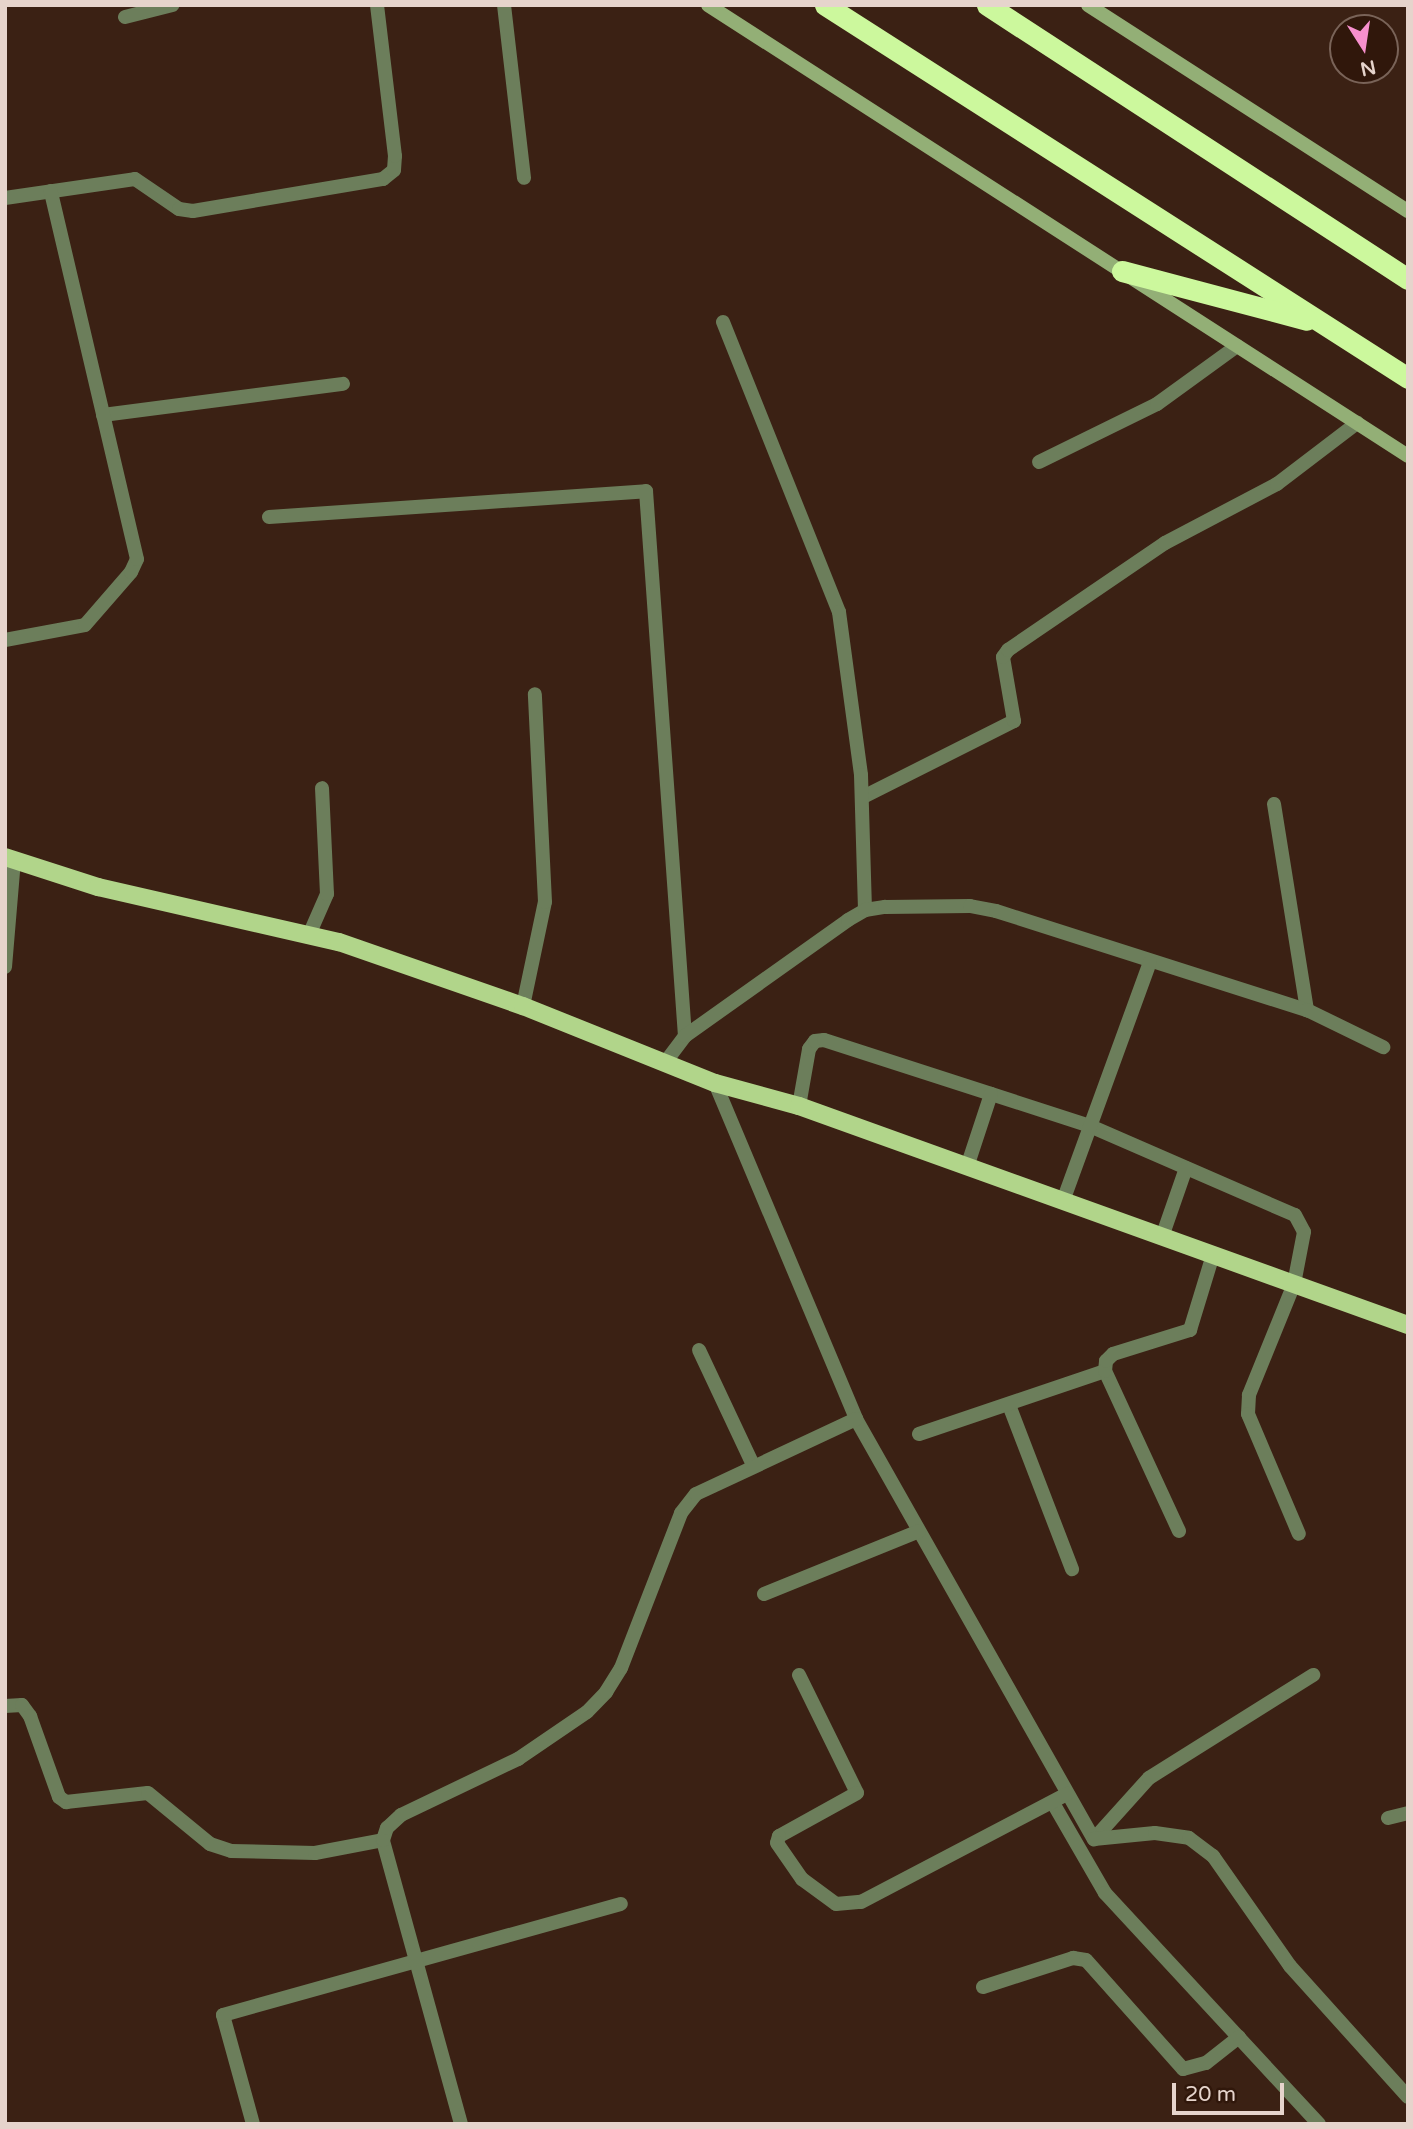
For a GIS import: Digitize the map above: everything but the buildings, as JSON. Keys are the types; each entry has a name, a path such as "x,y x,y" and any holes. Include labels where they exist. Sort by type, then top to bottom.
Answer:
{"highway":[{"path":"825,5 1408,378"},
{"path":"988,5 1408,279"},
{"path":"1122,271 1326,325"}],"main road":[{"path":"10,858 98,887 309,935 523,1006 715,1083 799,1106 1408,1325"}],"street":[{"path":"125,17 172,5"},
{"path":"5,198 135,179 179,209 193,211 383,178 394,170 396,156 377,5"},
{"path":"504,5 524,178"},
{"path":"708,5 1408,456"},
{"path":"1087,5 1408,211"},
{"path":"5,640 85,625 131,572 136,559 51,191"},
{"path":"723,322 839,612 863,797 865,903"},
{"path":"1039,462 1157,404 1237,346"},
{"path":"103,415 343,384"},
{"path":"863,797 1014,721 1003,657 1008,650 1165,543 1277,484 1357,423"},
{"path":"269,517 646,491 685,1036"},
{"path":"523,1006 545,902 536,694"},
{"path":"309,935 327,894 323,788"},
{"path":"1274,804 1307,1010"},
{"path":"5,967 10,858"},
{"path":"664,1064 685,1036 865,903 970,906 1307,1010 1383,1047"},
{"path":"1063,1202 1150,962"},
{"path":"799,1106 809,1049 815,1041 824,1040 1090,1126 1302,1222 1294,1284 1249,1395 1248,1414 1299,1534"},
{"path":"715,1083 856,1419 1094,1839"},
{"path":"967,1167 990,1094"},
{"path":"1162,1237 1186,1168"},
{"path":"1179,1531 1105,1371 1105,1361 1113,1354 1190,1330 1213,1255"},
{"path":"699,1350 753,1465"},
{"path":"919,1434 1105,1371"},
{"path":"1009,1405 1072,1569"},
{"path":"461,2124 383,1840 387,1828 401,1815 518,1759 587,1712 621,1668 681,1513 709,1485 856,1419"},
{"path":"764,1594 919,1531"},
{"path":"799,1675 857,1793 779,1836 777,1843 802,1879 836,1904 861,1902 1068,1794"},
{"path":"1094,1839 1149,1778 1313,1675"},
{"path":"5,1706 22,1705 30,1716 59,1797 66,1802 148,1793 210,1844 231,1851 315,1853 383,1840"},
{"path":"1053,1803 1105,1893 1319,2124"},
{"path":"1388,1818 1408,1813"},
{"path":"1094,1839 1155,1833 1189,1838 1213,1856 1290,1966 1387,2080 1408,2097"},
{"path":"253,2124 223,2015 621,1904"},
{"path":"983,1987 1073,1958 1086,1960 1183,2069 1206,2063 1238,2037"}]}
